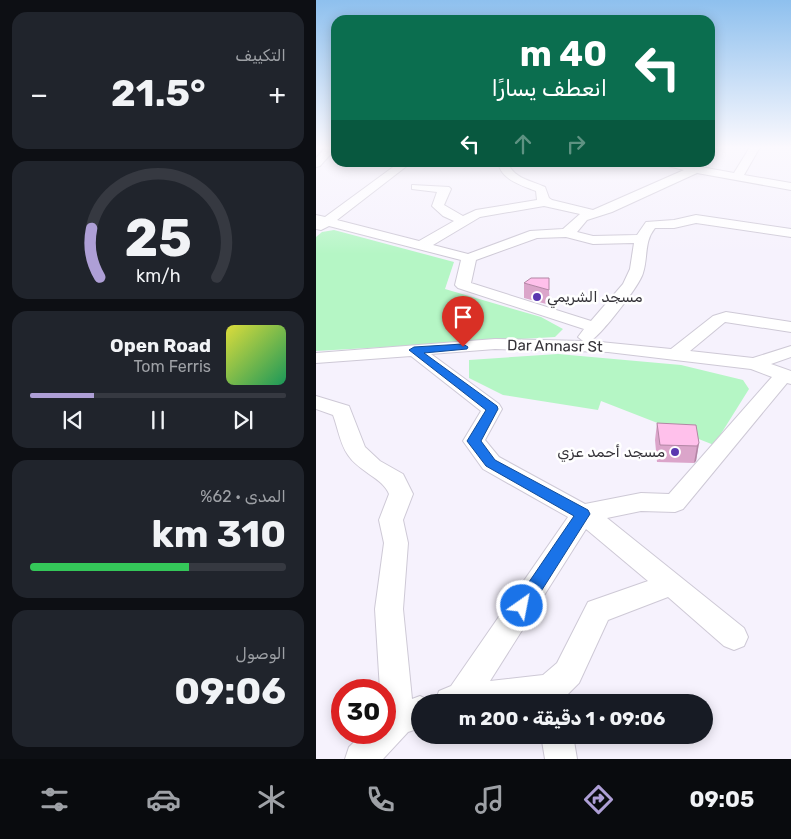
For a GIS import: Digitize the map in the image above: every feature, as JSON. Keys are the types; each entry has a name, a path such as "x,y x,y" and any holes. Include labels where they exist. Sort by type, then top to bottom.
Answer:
{"street":[{"path":"318,222 370,182"},
{"path":"318,222 377,182"},
{"path":"526,182 541,189 546,202"},
{"path":"566,233 574,228 583,217 608,209 662,182"},
{"path":"764,182 791,187"},
{"path":"416,187 445,189 438,201 438,206 447,213 462,220"},
{"path":"422,245 462,220 499,208 546,202 592,214"},
{"path":"582,346 594,327 628,291 636,274 642,238 645,230 651,225 677,224 688,219 716,220 768,232 791,233"},
{"path":"318,222 422,245 469,258 544,232 566,233 593,240 642,238"},
{"path":"469,258 463,285 594,327"},
{"path":"675,355 719,319 726,317 791,327"},
{"name":"Dar Annasr St","path":"317,359 495,344 582,346 608,347 754,364 787,376"},
{"path":"414,350 492,409 474,441 491,463 583,514 624,543 670,585 734,637"},
{"path":"754,364 791,351"},
{"path":"461,694 583,514 641,502 675,503 787,376"},
{"path":"316,402 342,411 350,426 356,451 372,467 395,480 401,494 391,520 396,542 389,609 409,716 361,759"},
{"path":"552,694 568,673 598,611 670,585"},
{"path":"558,744 561,759"}],"green space":[{"path":"334,230 454,262 445,289 541,317 563,329 555,337 316,351 316,237 322,232"},
{"path":"558,354 681,365 743,380 749,389 714,445 601,401 598,410 503,395 469,378 469,360"}],"building":[{"path":"531,278 549,278 549,290 524,283"},
{"path":"657,423 696,425 699,443 697,446 660,445"}],"place":[{"name":"مسجد الشريمي","path":"537,297"},
{"name":"مسجد أحمد عزي","path":"675,452"}],"route":[{"path":"463,347 414,350 492,409 474,441 491,463 583,514 522,606"}]}
